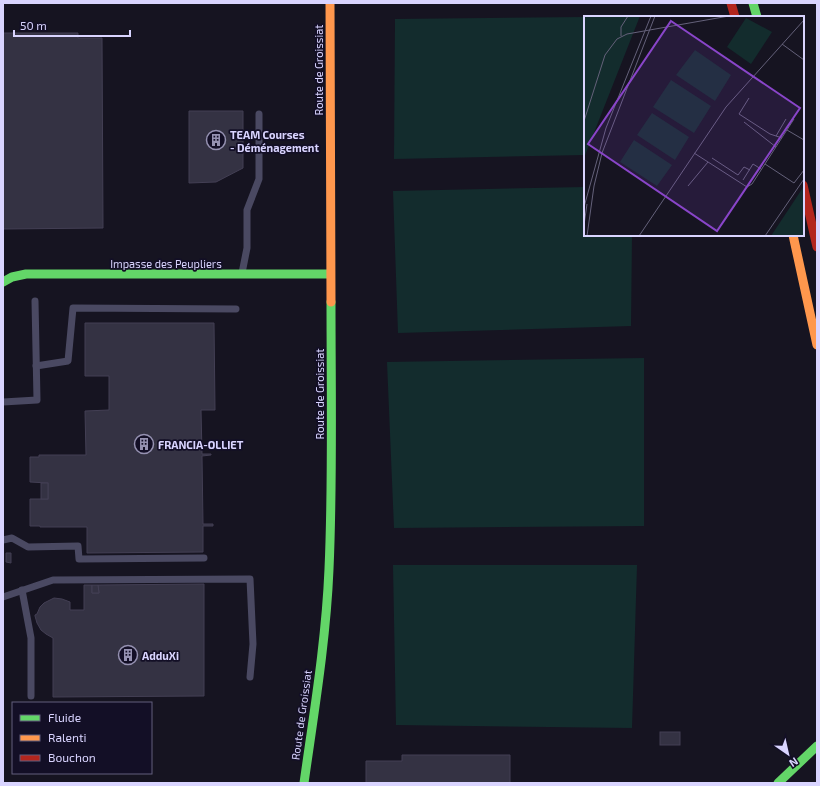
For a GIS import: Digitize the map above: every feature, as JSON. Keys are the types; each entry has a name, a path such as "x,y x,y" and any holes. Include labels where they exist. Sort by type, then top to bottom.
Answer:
{"main road":[{"name":"Route de Groissiat","path":"304,783 323,644 329,570 331,494 330,3"},
{"path":"731,3 735,16"},
{"path":"753,3 757,16"},
{"path":"804,188 817,247"},
{"path":"793,236 817,345"},
{"name":"Impasse des Peupliers","path":"3,282 12,277 26,274 330,274"},
{"path":"778,783 817,746"}],"lane":[{"path":"242,274 247,248 247,210 259,179 259,114"},
{"path":"3,402 37,400 34,301"},
{"path":"36,366 68,361 74,308 236,309"},
{"path":"3,540 12,538 28,547 78,546 79,559 204,558"},
{"path":"3,597 53,580 250,579 252,644 250,677"},
{"path":"22,590 31,638 31,696"}],"green space":[{"path":"584,17 584,155 394,159 395,19"},
{"path":"584,187 584,236 632,236 631,326 398,333 393,191"},
{"path":"644,358 644,526 394,528 387,362"},
{"path":"393,565 637,565 632,728 396,725"}],"building":[{"path":"3,33 78,33 78,38 102,38 103,228 3,229"},
{"name":"TEAM Courses - Déménagement","path":"189,111 243,111 243,168 216,182 189,183"},
{"name":"FRANCIA-OLLIET","path":"85,323 214,323 215,410 201,410 202,454 211,454 202,456 203,524 213,524 213,526 203,526 203,552 87,553 87,527 30,526 30,499 48,499 48,483 30,482 30,457 39,457 39,455 86,455 85,411 109,410 109,376 85,376"},
{"path":"41,483 48,483 48,499 41,499"},
{"path":"6,553 11,553 11,563 6,562"},
{"name":"AdduXi","path":"204,584 204,696 53,697 53,638 41,630 35,616 44,603 54,598 62,599 70,602 70,610 84,610 84,585 92,585 92,593 99,593 98,585"},
{"path":"92,585 98,585 99,593 92,593"},
{"path":"660,732 680,732 680,745 660,745"},
{"path":"402,755 510,755 510,783 366,783 366,761 402,761"}],"traffic: fast":[{"path":"753,3 757,16"},
{"path":"3,282 12,277 26,274 330,274"},
{"path":"304,783 316,703 329,569 331,469 331,302"},
{"path":"778,783 817,746"}],"traffic: slow":[{"path":"330,3 331,302"},
{"path":"793,236 817,345"}],"traffic: jam":[{"path":"731,3 735,16"},
{"path":"804,189 817,247"}],"place":[{"name":"TEAM Courses - Déménagement","path":"216,140"},
{"name":"FRANCIA-OLLIET","path":"144,444"},
{"name":"AdduXi","path":"128,655"}]}
